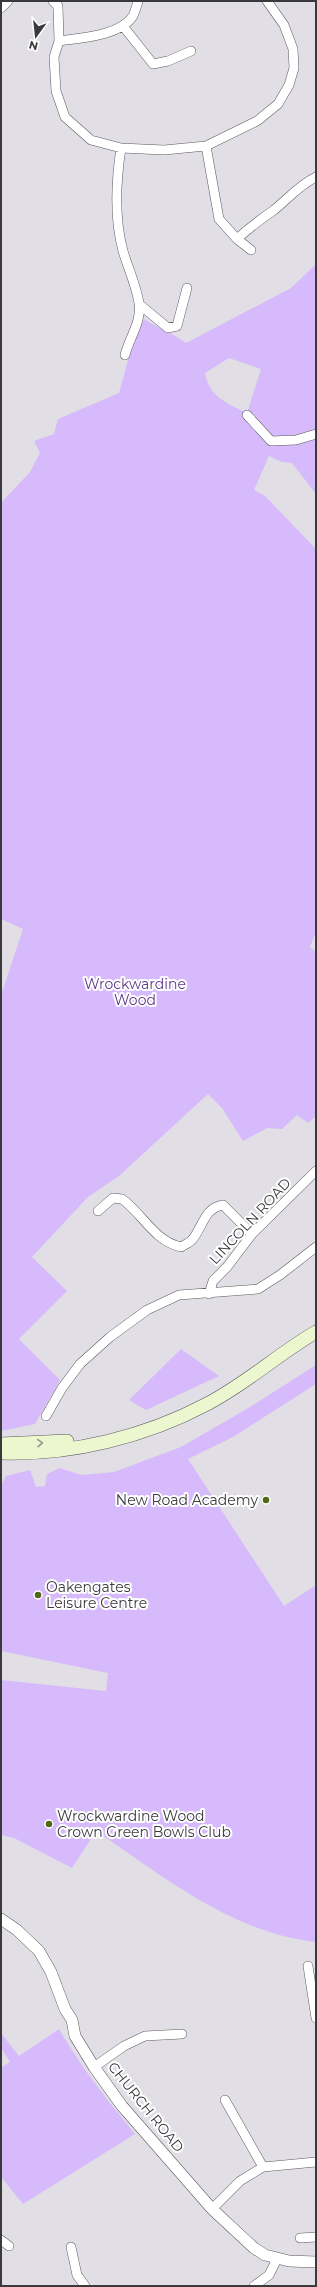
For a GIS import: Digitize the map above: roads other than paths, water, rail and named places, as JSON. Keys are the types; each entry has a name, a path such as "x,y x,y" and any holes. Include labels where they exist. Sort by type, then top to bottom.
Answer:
{"main road":[{"path":"1,1444 75,1441 95,1438 156,1420 214,1393 316,1325"},
{"path":"1,1453 24,1454 46,1452 107,1440 181,1416 223,1394 316,1332"},
{"path":"1,1462 24,1454"}],"street":[{"path":"1,8 8,1"},
{"path":"53,1 58,6 58,41 54,57 56,91 65,117 91,140 121,148 164,150 206,146 258,121 278,104 290,85 294,68 293,49 284,25 267,1"},
{"path":"58,41 92,36 123,26 133,15 138,1"},
{"path":"123,26 153,64 168,61 191,52"},
{"path":"206,146 220,219 237,239 252,250"},
{"path":"121,148 117,176 117,206 122,249 139,304 138,318 134,333 128,342 125,355"},
{"path":"237,239 249,227 275,209 302,184 316,177"},
{"path":"139,304 168,328 177,326 186,288"},
{"path":"247,415 271,440 296,440 316,434"},
{"name":"LINCOLN ROAD","path":"209,1294 213,1281 227,1267 252,1234 316,1171"},
{"path":"98,1211 113,1198 122,1199 170,1245 181,1247 192,1240 208,1213 215,1206 223,1205 252,1234"},
{"path":"46,1416 65,1384 80,1364 129,1321 174,1296 258,1289 280,1275 316,1247"},
{"name":"CHURCH ROAD","path":"1,1919 17,1930 38,1951 51,1972 65,2009 72,2020 75,2036 94,2067 127,2112 212,2209 254,2248 277,2259 316,2262"},
{"path":"308,1966 316,2018"},
{"path":"94,2067 124,2046 145,2036 182,2034"},
{"path":"225,2100 263,2167"},
{"path":"212,2209 240,2182 263,2167 316,2162"},
{"path":"300,2238 316,2237"},
{"path":"1,2240 9,2246"},
{"path":"71,2247 77,2275 85,2286"},
{"path":"254,2286 269,2275 277,2259"}],"place":[{"name":"New Road Academy","path":"266,1500"},
{"name":"Oakengates Leisure Centre","path":"38,1595"},
{"name":"Wrockwardine Wood Crown Green Bowls Club","path":"49,1824"}],"park label":[{"name":"Wrockwardine Wood","path":"135,992"}]}
